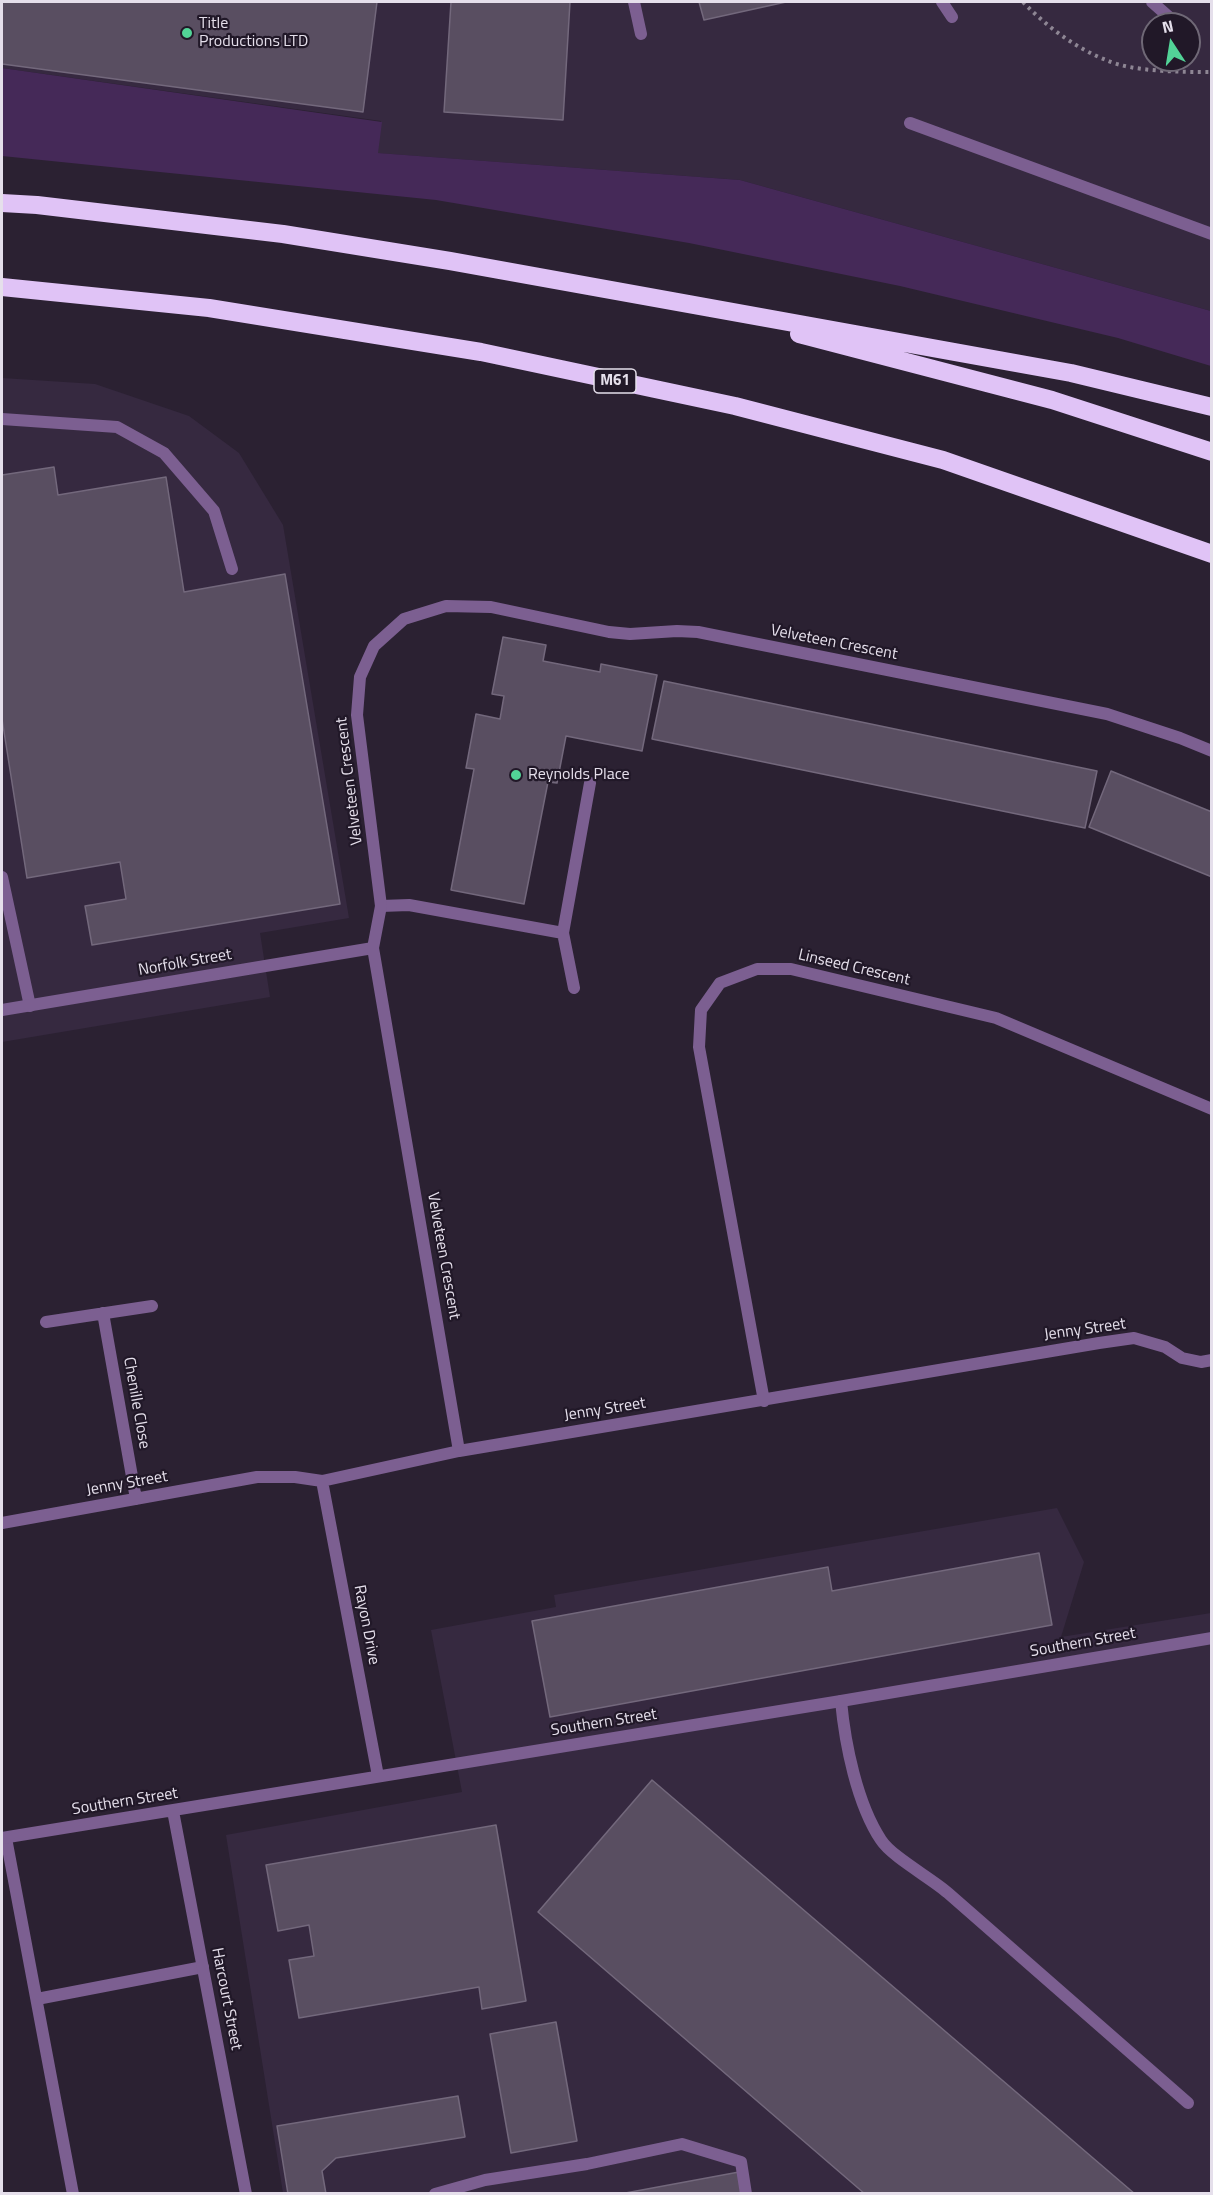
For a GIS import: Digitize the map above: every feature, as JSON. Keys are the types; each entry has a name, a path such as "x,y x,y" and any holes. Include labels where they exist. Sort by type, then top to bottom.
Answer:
{"highway":[{"path":"2,203 283,234 652,296 1071,373 1212,407"},
{"name":"M61","path":"2,287 209,308 481,352 724,404 943,460 1212,554"},
{"path":"652,296 1052,400 1212,452"}],"street":[{"path":"634,2 640,34"},
{"path":"942,2 952,17"},
{"path":"1152,2 1163,12"},
{"path":"910,123 1212,234"},
{"path":"2,419 117,427 164,453 214,511 232,569"},
{"name":"Velveteen Crescent","path":"459,1451 373,948 381,906 357,716 360,677 374,646 404,619 446,606 490,607 609,632 630,634 698,632 1107,714 1180,738 1212,752"},
{"path":"574,988 563,933 590,783"},
{"path":"2,877 30,1006"},
{"path":"381,906 409,905 563,933"},
{"name":"Norfolk Street","path":"2,1010 373,948"},
{"name":"Linseed Crescent","path":"764,1401 699,1047 701,1010 720,983 758,969 791,969 996,1018 1212,1109"},
{"path":"46,1322 152,1306"},
{"name":"Chenille Close","path":"103,1313 136,1499"},
{"name":"Jenny Street","path":"2,1522 257,1477 322,1481 459,1451 764,1401 1099,1342 1134,1338 1165,1347 1182,1358 1201,1362 1211,1360"},
{"name":"Rayon Drive","path":"322,1481 378,1776"},
{"name":"Southern Street","path":"4,1838 1212,1638"},
{"path":"841,1701 844,1734 859,1789 870,1822 883,1843 946,1891 1188,2103"},
{"name":"Harcourt Street","path":"173,1811 246,2193"},
{"path":"4,1838 74,2193"},
{"path":"37,1999 203,1967"},
{"path":"435,2193 485,2180 587,2164 682,2144 741,2162 746,2193"}],"path":[{"path":"1023,2 1067,40 1107,61 1149,69 1212,72"}],"shaded area":[{"path":"2,2 1211,2 1211,311 740,180 377,153 381,121 2,68"},
{"path":"2,68 382,122 378,153 740,180 1211,311 1211,366 1118,338 900,286 689,243 436,200 2,156"},
{"path":"2,378 95,384 189,416 239,453 283,525 349,918 260,933 270,997 2,1042"},
{"path":"1057,1508 1084,1562 1061,1637 1211,1613 1211,2193 283,2193 226,1835 462,1792 431,1630 556,1607 554,1595"}],"building":[{"name":"Title Productions LTD","path":"2,2 377,2 363,112 2,64"},
{"path":"451,2 570,2 563,120 444,112"},
{"path":"699,2 786,2 704,20"},
{"path":"54,467 58,495 166,477 184,592 285,574 340,904 92,945 85,906 126,899 120,862 27,878 2,719 2,475"},
{"name":"Reynolds Place","path":"503,637 546,645 543,661 600,672 601,664 657,675 642,751 566,736 557,783 548,782 524,904 451,890 474,769 466,768 476,714 500,719 504,696 492,694"},
{"path":"664,681 1097,771 1085,828 652,739"},
{"path":"1111,771 1212,812 1212,877 1089,827"},
{"path":"1039,1553 1052,1625 550,1717 532,1621 828,1567 832,1591"},
{"path":"652,1780 1135,2194 865,2194 538,1912"},
{"path":"496,1825 526,2001 482,2009 479,1987 299,2018 289,1960 314,1956 309,1925 278,1931 266,1865"},
{"path":"556,2022 577,2141 511,2153 490,2034"},
{"path":"458,2096 465,2137 336,2158 322,2171 326,2194 288,2194 277,2126"},
{"path":"739,2172 743,2194 620,2194"}],"place":[{"name":"Title Productions LTD","path":"187,33"},
{"name":"Reynolds Place","path":"516,775"}]}
